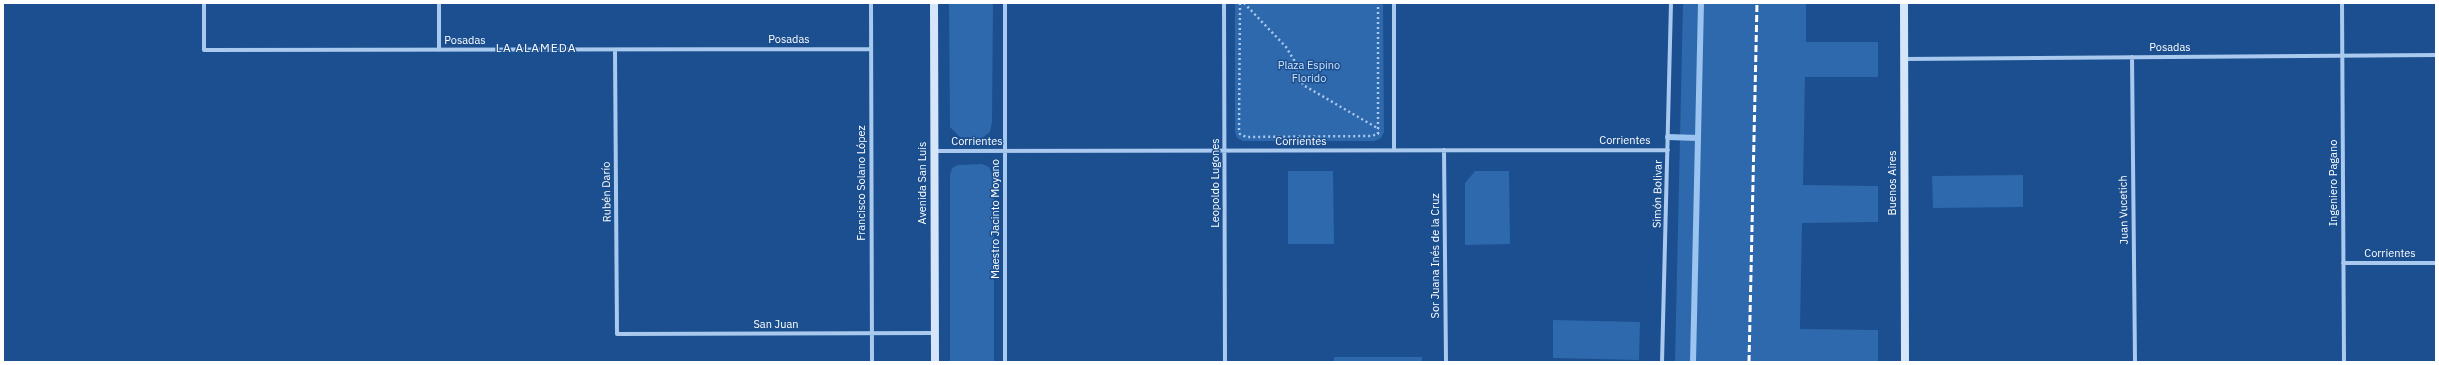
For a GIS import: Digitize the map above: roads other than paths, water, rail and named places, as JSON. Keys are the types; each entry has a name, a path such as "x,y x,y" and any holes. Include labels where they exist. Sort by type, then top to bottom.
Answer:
{"main road":[{"name":"Avenida San Luis","path":"934,3 935,362"},
{"name":"Buenos Aires","path":"1904,3 1905,362"}],"street":[{"name":"Posadas","path":"204,3 204,50 871,49"},
{"path":"438,50 439,3"},
{"name":"Francisco Solano López","path":"871,3 872,362"},
{"name":"Maestro Jacinto Moyano","path":"1005,3 1005,362"},
{"name":"Leopoldo Lugones","path":"1224,3 1225,362"},
{"path":"1394,3 1394,150"},
{"name":"Simón Bolivar","path":"1662,362 1671,3"},
{"name":"Ingeniero Pagano","path":"2342,3 2344,362"},
{"name":"Rubén Darío","path":"615,50 617,334"},
{"name":"Posadas","path":"1904,59 2436,55"},
{"name":"Juan Vucetich","path":"2132,58 2135,362"},
{"name":"Sor Juana Inés de la Cruz","path":"1444,150 1446,362"},
{"name":"Corrientes","path":"934,151 1668,150"},
{"name":"Corrientes","path":"2343,263 2436,263"},
{"name":"San Juan","path":"617,334 934,333"}],"waterway":[{"path":"1693,362 1701,3"},
{"path":"1668,137 1698,138"}],"railway":[{"path":"1749,362 1757,3"}],"district":[{"name":"LA ALAMEDA","path":"536,49"}],"park label":[{"name":"Plaza Espino Florido","path":"1309,72"}]}
